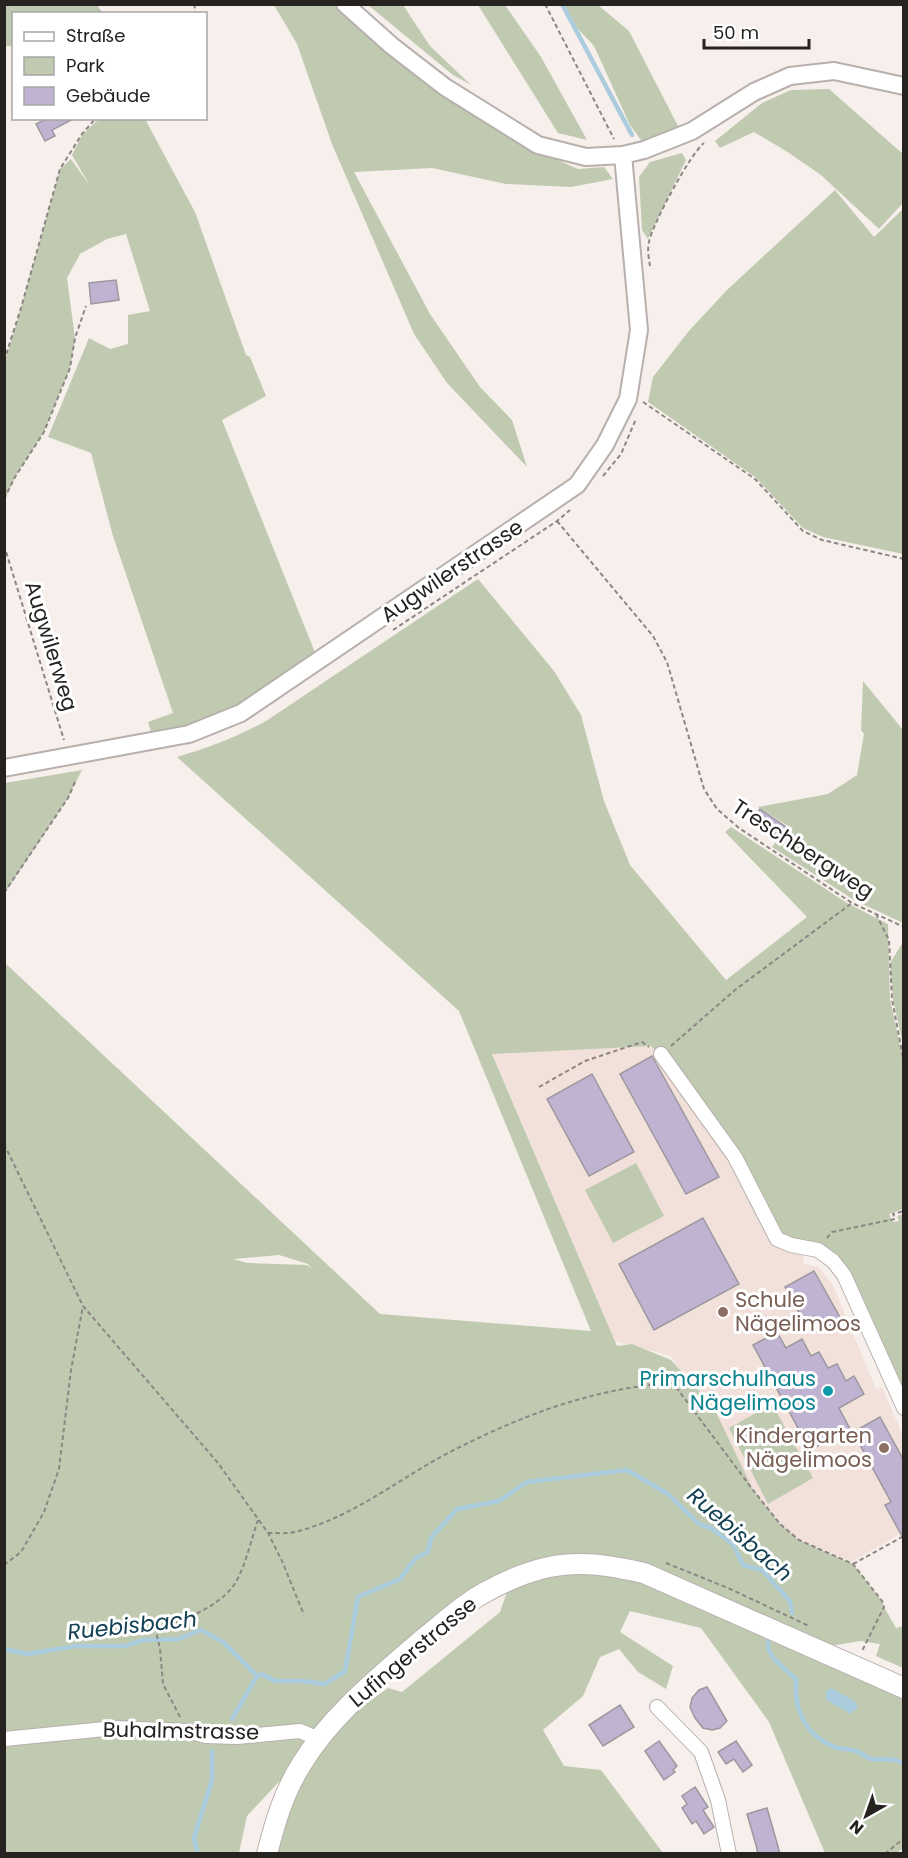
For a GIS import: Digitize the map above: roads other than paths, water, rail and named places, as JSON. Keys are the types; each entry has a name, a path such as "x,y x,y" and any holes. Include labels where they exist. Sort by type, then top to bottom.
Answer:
{"main road":[{"name":"Lufingerstrasse","path":"267,1854 278,1814 289,1786 319,1739 344,1710 456,1612 481,1595 512,1579 549,1567 577,1563 606,1565 644,1573 903,1688"}],"street":[{"path":"345,4 392,46 445,87 538,145 586,157 619,149 644,150 692,131 754,92 789,76 834,71 903,86"},
{"name":"Augwilerstrasse","path":"4,768 189,735 241,712 576,484 605,445 628,399 639,330 619,149"},
{"path":"661,1054 735,1157 777,1239 791,1245 818,1250 833,1261 844,1275 903,1408"},
{"path":"657,1707 701,1752 718,1800 729,1854"},
{"name":"Buhalmstrasse","path":"4,1739 115,1728 187,1731 206,1736 237,1737 300,1731 319,1739"}],"water":[{"path":"831,1688 855,1701 858,1708 850,1714 826,1699 826,1691"}],"waterway":[{"path":"562,4 632,135"},
{"name":"Ruebisbach","path":"4,1649 27,1654 76,1646 125,1646 143,1640 178,1639 201,1630 223,1642 257,1676 262,1674 275,1681 325,1684 345,1671 358,1597 400,1579 416,1558 428,1552 431,1538 457,1509 499,1501 527,1482 627,1470 668,1494 699,1524 711,1528 733,1544 743,1565 762,1570 790,1601 792,1613"},
{"name":"Ruebisbach","path":"769,1640 768,1646 772,1656 796,1679 800,1712 809,1729 817,1737 837,1748 856,1751 870,1758 893,1760 904,1764"},
{"path":"232,1719 257,1676"},
{"path":"198,1854 194,1838 212,1780 212,1751"}],"place":[{"name":"Schule Nägelimoos","path":"723,1312"},
{"name":"Primarschulhaus Nägelimoos","path":"828,1391"},
{"name":"Kindergarten Nägelimoos","path":"884,1448"}]}
